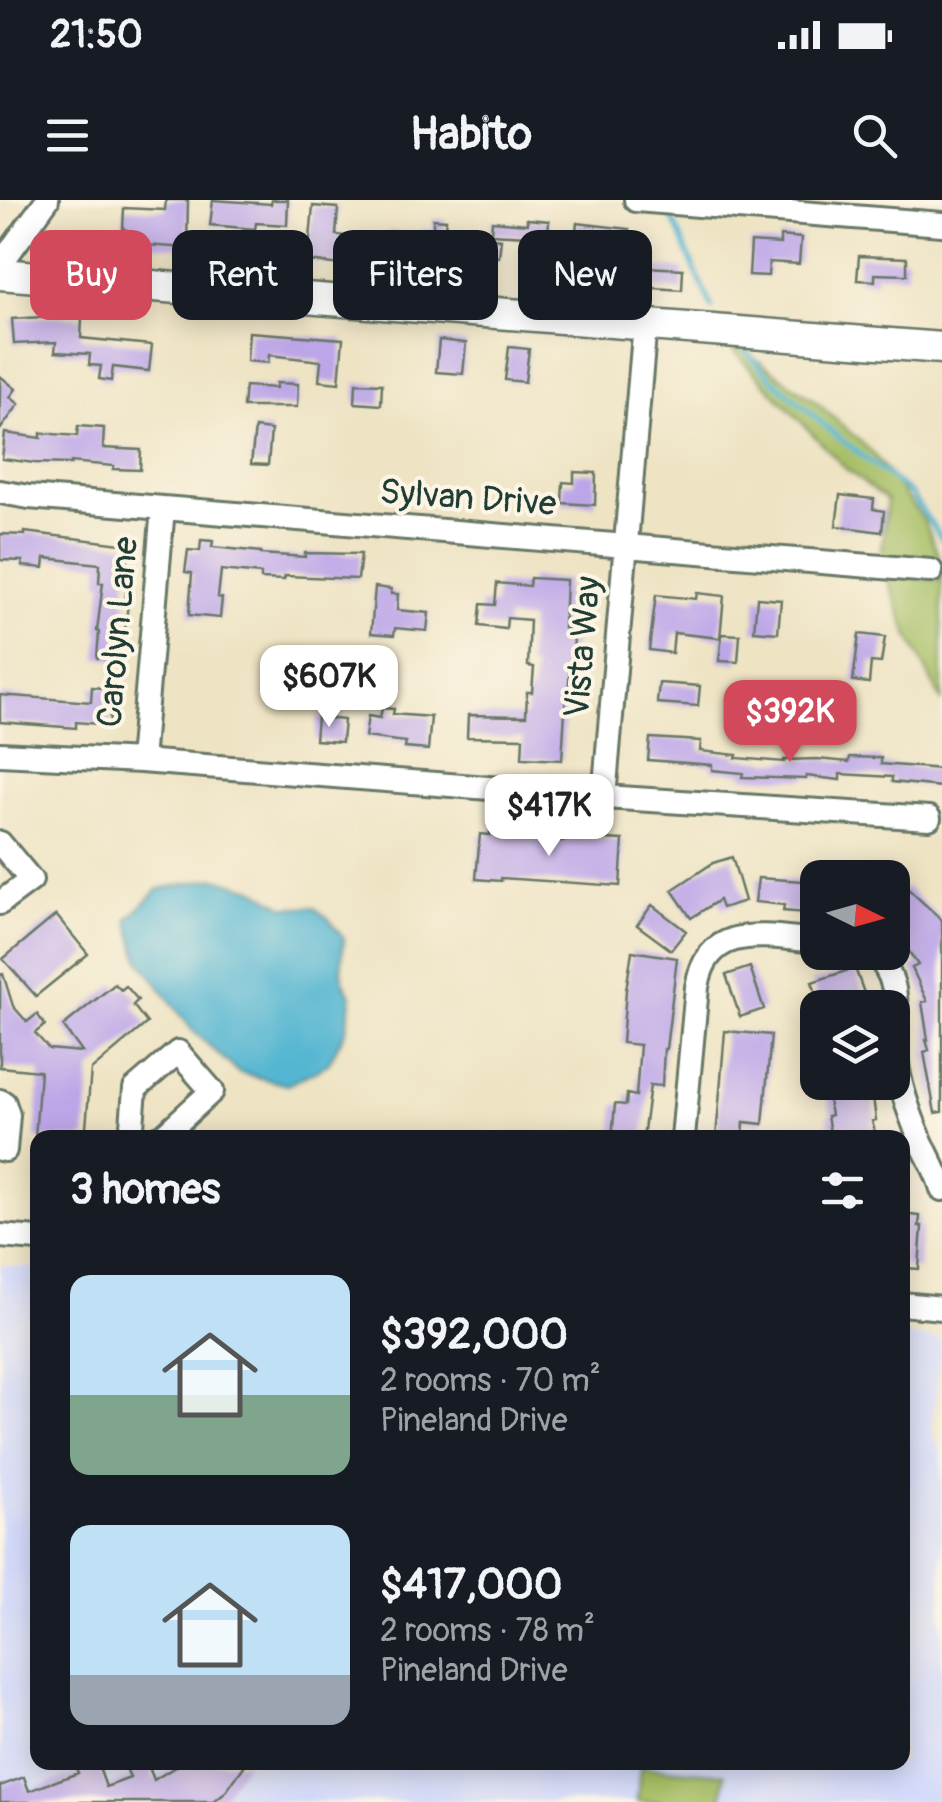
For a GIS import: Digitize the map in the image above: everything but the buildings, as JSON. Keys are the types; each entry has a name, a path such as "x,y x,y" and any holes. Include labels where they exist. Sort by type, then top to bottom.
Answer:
{"main road":[{"path":"0,274 942,348"}],"street":[{"path":"0,265 47,200"},
{"path":"636,200 841,208 942,224"},
{"name":"Vista Way","path":"604,797 645,323"},
{"name":"Sylvan Drive","path":"0,492 931,571"},
{"name":"Carolyn Lane","path":"141,761 163,508"},
{"path":"0,754 929,818"},
{"path":"0,843 31,880 0,903"},
{"path":"683,1130 697,987 707,956 730,939 747,936 800,940"},
{"path":"888,970 896,994 894,1032 906,1104 942,1189"},
{"path":"131,1130 135,1089 178,1052 212,1091 170,1130"},
{"path":"0,1100 8,1115 5,1150 0,1150"},
{"path":"0,1236 30,1238"},
{"path":"910,1305 942,1308"}],"shaded area":[{"path":"0,1265 30,1267 30,1770 910,1770 910,1336 942,1339 932,1431 942,1452 942,1802 0,1802"}],"green space":[{"path":"742,339 752,356 816,402 871,451 924,520 942,564 942,702 909,636 886,575 939,580 940,564 881,559 887,500 846,469 729,346"},
{"path":"640,1770 725,1774 722,1802 637,1802"}],"water":[{"path":"216,878 256,890 285,907 313,907 328,918 344,939 342,976 352,996 346,1030 328,1064 287,1085 238,1072 192,1030 139,959 128,919 159,889"}],"waterway":[{"path":"669,211 712,308"},
{"path":"742,348 838,437 910,493 942,539"}]}
